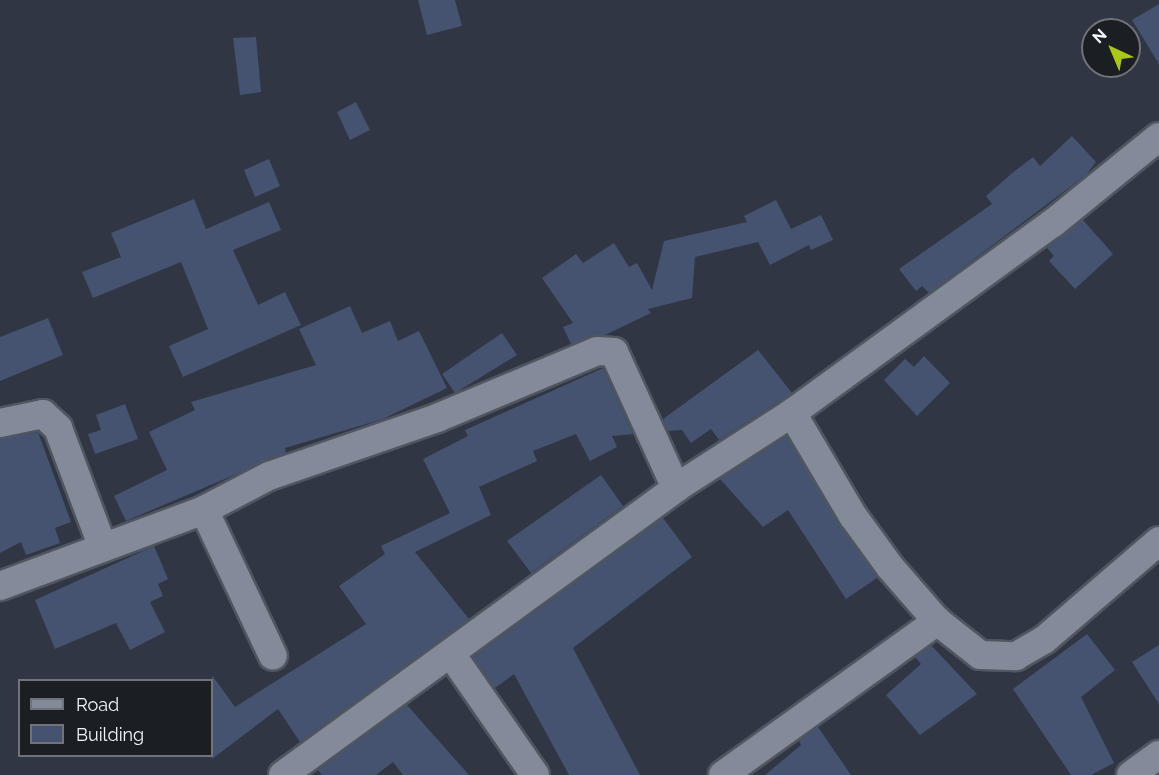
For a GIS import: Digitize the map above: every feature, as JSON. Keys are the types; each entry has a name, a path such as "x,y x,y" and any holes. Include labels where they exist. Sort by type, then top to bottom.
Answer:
{"street":[{"path":"284,775 676,488 792,412 1053,223 1159,138"},
{"path":"0,586 102,545 204,510 269,476 436,418 606,350 614,352 676,488"},
{"path":"792,412 853,516 937,621 980,655 1016,656 1044,640 1159,541"},
{"path":"0,423 43,414 58,428 102,545"},
{"path":"204,510 273,656"},
{"path":"723,775 937,621"},
{"path":"451,654 535,775"},
{"path":"1131,775 1159,755"}],"building":[{"path":"418,0 455,0 462,26 427,35"},
{"path":"1159,4 1159,64 1141,35 1141,18 1135,18"},
{"path":"256,37 261,92 240,95 233,38"},
{"path":"356,102 370,130 350,140 337,112"},
{"path":"1072,136 1096,162 1086,175 929,293 922,286 916,291 899,269 992,204 986,196 1033,157 1040,166"},
{"path":"269,159 280,186 255,197 244,170"},
{"path":"194,199 206,229 269,202 281,230 233,250 258,305 285,292 301,325 183,377 169,346 208,329 181,262 93,298 82,272 121,257 111,233"},
{"path":"776,200 791,229 821,215 833,240 811,250 809,245 770,265 758,242 695,257 692,298 648,309 651,313 605,335 571,344 563,327 573,323 542,278 576,254 583,263 614,243 629,267 637,263 652,290 664,241 747,222 744,216"},
{"path":"1083,220 1113,254 1075,289 1049,261 1054,256 1047,248"},
{"path":"350,306 362,333 390,321 398,341 419,331 447,388 383,419 285,448 286,453 126,521 114,496 167,470 149,432 195,410 191,402 316,365 299,329"},
{"path":"48,318 63,355 0,381 0,337"},
{"path":"502,333 517,355 455,393 442,374"},
{"path":"758,350 792,393 719,440 711,429 691,443 682,430 668,431 663,419"},
{"path":"924,356 950,383 917,416 884,380 905,359 914,367"},
{"path":"603,368 633,434 612,436 617,447 590,461 576,434 533,451 537,461 479,487 491,515 415,552 469,619 300,742 278,709 212,759 212,675 235,707 366,624 339,586 385,554 381,546 450,513 423,459 468,436 465,430"},
{"path":"125,404 138,439 95,454 88,434 101,430 96,415"},
{"path":"38,432 71,522 55,528 60,543 26,555 21,542 0,553 0,439"},
{"path":"787,436 877,578 846,599 788,510 763,527 720,479"},
{"path":"601,475 623,506 531,573 507,541"},
{"path":"663,518 692,557 573,648 640,775 569,775 514,674 495,688 473,657"},
{"path":"154,546 168,579 158,584 163,596 150,602 165,632 130,650 116,623 55,649 35,600"},
{"path":"1087,634 1115,670 1081,697 1114,763 1091,775 1071,775 1013,689"},
{"path":"931,645 977,694 920,735 886,695 921,664 915,657"},
{"path":"1159,645 1159,704 1132,662"},
{"path":"407,705 469,775 403,775 393,762 376,775 322,775 318,770"},
{"path":"818,727 851,775 765,775 801,745 799,741"}]}
